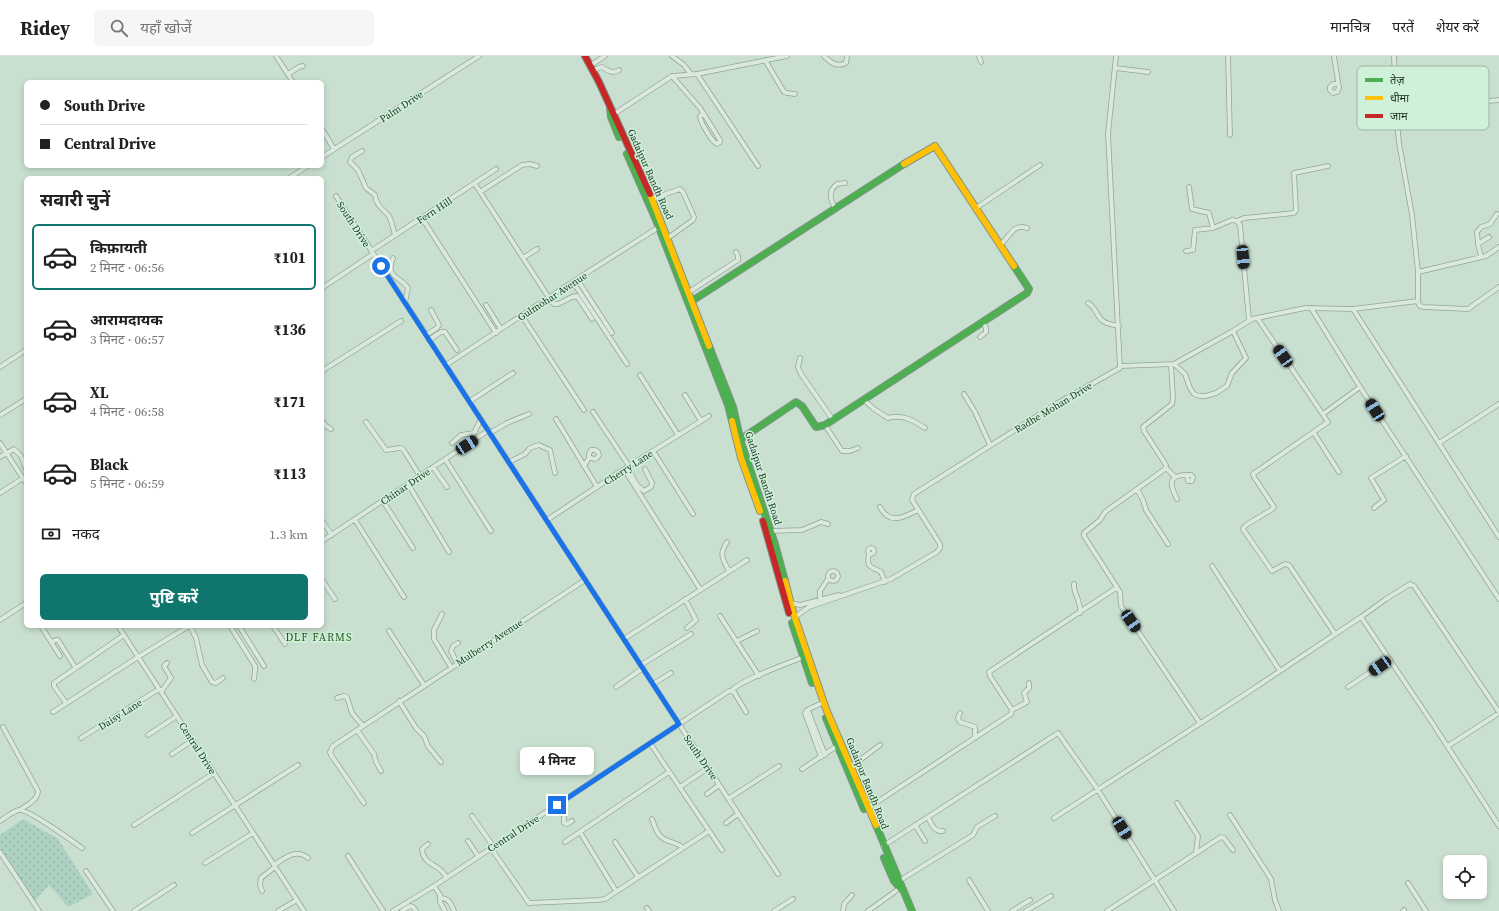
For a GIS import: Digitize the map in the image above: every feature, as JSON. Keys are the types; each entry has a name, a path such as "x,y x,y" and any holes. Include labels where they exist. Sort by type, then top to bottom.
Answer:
{"street":[{"path":"276,56 292,80"},
{"name":"Palm Drive","path":"324,156 479,56"},
{"name":"Gadaipur Bandh Road","path":"585,56 614,114 652,199 733,407 741,441 771,531 795,618 826,709 900,886 912,911"},
{"path":"592,68 605,56"},
{"path":"672,56 684,65 691,74"},
{"path":"614,114 672,76 697,74 787,56"},
{"path":"824,56 831,62 839,65 846,63 847,56"},
{"path":"979,56 982,62"},
{"path":"1116,56 1108,134 1121,366 1173,365 1233,331 1249,320 1311,308 1353,309 1417,301"},
{"path":"1228,56 1230,135"},
{"path":"1334,56 1337,84"},
{"path":"1394,56 1394,66"},
{"path":"768,59 784,92 794,94"},
{"path":"288,74 303,66"},
{"path":"592,68 602,67 610,72 617,72 620,70"},
{"path":"1115,68 1148,72"},
{"path":"697,74 758,166"},
{"path":"672,76 703,114 720,140 717,144 714,142 701,122 700,116 703,114"},
{"path":"1489,101 1499,100"},
{"path":"610,108 611,117 659,227 729,408 742,458 763,519 790,615 820,704 894,881 900,886"},
{"path":"1398,130 1412,215 1418,272 1419,298 1417,301"},
{"path":"324,132 334,149"},
{"path":"692,301 928,149 935,146 1029,291 825,425 816,427 802,406 796,402 741,441"},
{"path":"362,151 352,157 349,161 357,168 366,188 376,195 378,205 388,215 396,235"},
{"path":"480,192 522,165 530,164 537,166"},
{"path":"976,208 1040,165"},
{"path":"1186,251 1193,250 1194,230 1213,228 1232,220 1294,213 1296,210 1294,173 1328,166"},
{"path":"292,176 305,168"},
{"name":"Fern Hill","path":"324,287 396,235 496,169"},
{"path":"835,209 830,196 831,192 837,184 846,183"},
{"path":"475,184 554,304 558,304 577,296 592,320"},
{"path":"1189,187 1192,209 1209,213 1213,228"},
{"path":"652,199 680,189 683,192 694,216 693,220 668,238"},
{"name":"South Drive","path":"336,196 778,874"},
{"path":"1482,257 1476,234 1478,230 1490,224 1497,214"},
{"path":"422,218 496,333"},
{"path":"1238,220 1240,225 1249,320"},
{"path":"1000,245 1007,240 1016,228 1021,226 1027,228"},
{"name":"Gulmohar Avenue","path":"446,366 575,280 659,227"},
{"path":"1478,244 1490,236"},
{"path":"1418,272 1486,256 1499,247"},
{"path":"523,258 537,249"},
{"path":"689,292 738,260 739,258 736,252"},
{"path":"393,258 390,268 391,271 396,278 408,288 405,302"},
{"path":"575,280 612,333"},
{"path":"575,280 627,364"},
{"path":"1417,301 1420,306 1424,307 1468,309 1499,287"},
{"path":"1088,303 1093,306 1102,321 1119,326"},
{"path":"486,305 502,329"},
{"path":"1311,308 1360,387 1499,599"},
{"path":"1353,309 1499,537"},
{"path":"426,335 439,325 431,310"},
{"path":"522,316 584,410"},
{"path":"1258,319 1328,423 1253,474 1274,507 1246,525 1243,529 1271,570 1274,571 1285,564 1289,565 1335,634"},
{"path":"324,370 401,320"},
{"path":"980,337 986,332 983,322"},
{"path":"1173,365 1185,374 1194,394 1200,396 1216,393 1227,386 1232,373 1246,358 1246,355 1233,331"},
{"path":"429,340 441,332 445,332 457,350"},
{"path":"0,367 24,351"},
{"path":"800,358 798,367 801,374 834,420"},
{"path":"1173,365 1173,402 1169,407 1143,427 1144,432 1166,465 1166,468 1175,477"},
{"name":"Radhe Mohan Drive","path":"795,618 809,607 885,582 937,552 940,548 940,544 912,500 914,494 1056,404 1119,369 1121,366"},
{"path":"470,401 513,373"},
{"path":"640,375 678,435"},
{"path":"1323,414 1360,387"},
{"path":"964,394 976,412 990,445"},
{"path":"685,395 702,421"},
{"path":"0,415 24,400"},
{"path":"864,400 888,418 896,416 906,418 913,420 925,428"},
{"path":"1439,443 1499,404"},
{"path":"593,412 700,589"},
{"name":"Chinar Drive","path":"324,540 445,459 507,422 529,414"},
{"name":"Cherry Lane","path":"547,520 709,416"},
{"path":"452,443 461,435 474,433 481,419"},
{"path":"556,419 597,487"},
{"path":"366,422 386,450 403,449 420,476"},
{"path":"324,423 331,429"},
{"path":"825,425 842,451 850,451 858,448"},
{"path":"1314,432 1339,472"},
{"path":"0,443 24,480"},
{"path":"509,462 516,457 525,454 532,447 539,445 550,450 555,473"},
{"path":"0,457 13,449 16,450 21,456 24,464"},
{"path":"653,451 694,514"},
{"path":"1374,508 1384,500 1371,478 1406,456"},
{"path":"584,466 589,457"},
{"path":"445,459 491,531"},
{"path":"433,467 447,487"},
{"path":"627,468 638,485 644,490 650,488 652,483 645,469"},
{"path":"1166,468 1164,471 1105,512 1102,518 1084,535 1120,595 1121,606 1200,724"},
{"path":"1177,499 1171,487 1172,482 1175,477 1182,474 1187,476"},
{"path":"0,493 22,478"},
{"path":"408,484 450,552"},
{"path":"1137,490 1143,500 1146,510 1168,544"},
{"path":"383,501 413,548"},
{"path":"880,507 886,514 898,519 918,510"},
{"path":"355,520 404,597"},
{"path":"771,531 794,531 806,529 821,522 828,524"},
{"path":"324,524 332,535"},
{"path":"727,542 723,548 722,555 729,570"},
{"path":"869,553 868,562 870,566 873,569 882,572 885,582"},
{"path":"624,639 729,570 747,560"},
{"path":"1212,566 1280,671"},
{"path":"820,600 820,591 828,579"},
{"name":"Mulberry Avenue","path":"364,803 330,752 333,746 393,705 585,580"},
{"path":"324,583 335,598"},
{"path":"1074,584 1074,590 1081,607 1080,613"},
{"path":"1054,818 1200,724 1409,585 1412,585 1499,712 1448,746"},
{"path":"1012,710 990,676 989,672 1116,588"},
{"path":"791,603 800,605 845,595"},
{"path":"685,599 696,620 687,628"},
{"path":"0,620 24,604"},
{"path":"442,614 434,630 434,639 451,667"},
{"path":"720,616 759,676"},
{"path":"1361,618 1448,746 1499,826"},
{"path":"42,628 60,656"},
{"name":"Central Drive","path":"119,628 304,911"},
{"path":"53,712 138,657 187,628"},
{"path":"191,628 196,638 202,665 212,682 216,683 223,678"},
{"path":"231,628 254,666 254,679"},
{"path":"240,628 264,666"},
{"path":"274,628 285,644"},
{"path":"389,631 424,685"},
{"path":"737,641 757,631"},
{"path":"616,687 642,667 692,634"},
{"path":"66,703 54,684 55,681 124,635"},
{"path":"51,642 58,640 75,667"},
{"path":"457,663 450,651 453,646 458,643"},
{"name":"Central Drive","path":"393,911 434,886 679,724 732,691 735,687 803,657"},
{"path":"1348,687 1390,659"},
{"path":"160,691 171,680 171,676 164,665 167,663"},
{"path":"653,684 671,673"},
{"path":"868,808 1009,715 1012,710 1027,702 1024,693 1029,688 1029,683"},
{"name":"Daisy Lane","path":"81,738 160,691"},
{"path":"732,691 746,712"},
{"path":"338,698 344,696 347,697 352,713 363,726"},
{"path":"399,702 416,728 424,736 428,746 441,762"},
{"path":"820,704 807,710 805,713 823,756"},
{"path":"960,713 958,718 960,722 975,727 975,738"},
{"path":"148,735 177,716"},
{"path":"0,821 20,810 37,797 38,792 3,727"},
{"path":"357,730 374,754 376,762 382,771"},
{"path":"883,846 1057,733 1060,734 1098,790 1174,911"},
{"path":"172,754 193,740"},
{"path":"650,743 722,850"},
{"path":"851,767 880,745"},
{"path":"802,769 837,746"},
{"path":"192,833 298,765"},
{"path":"728,799 779,766"},
{"path":"680,787 708,768"},
{"path":"134,825 214,772"},
{"path":"565,842 670,772"},
{"path":"706,794 719,785"},
{"path":"1178,803 1198,836 1196,852"},
{"path":"557,805 564,816 564,823 567,824 572,821"},
{"path":"20,810 44,822 82,848"},
{"path":"726,823 738,814"},
{"path":"1230,815 1271,879 1274,900 1279,911"},
{"path":"472,816 529,903 602,900 710,832"},
{"path":"870,910 900,886 973,835 977,827 995,816"},
{"path":"928,817 934,828 938,831 943,831"},
{"path":"652,819 659,835 665,840 677,844 683,848"},
{"path":"915,825 925,841"},
{"path":"580,832 616,891"},
{"path":"205,863 253,833"},
{"path":"1107,911 1222,836 1233,850"},
{"path":"468,841 478,856"},
{"path":"615,842 638,877"},
{"path":"428,844 422,849 422,852 431,865 443,870 446,877"},
{"path":"0,852 40,911"},
{"path":"262,891 260,885 261,878 285,857 296,853 304,855 308,858"},
{"path":"348,856 384,911"},
{"path":"86,872 112,911"},
{"path":"969,880 988,911"},
{"path":"1408,884 1426,911"},
{"path":"134,911 174,885"},
{"path":"434,886 445,911"},
{"path":"843,911 844,904 852,895"},
{"path":"1026,911 1051,896"},
{"path":"440,898 446,899 454,911"},
{"path":"774,911 793,899"},
{"path":"278,911 297,900"},
{"path":"1012,911 1030,900"},
{"path":"402,911 412,906 416,911"}],"green space":[{"path":"23,819 58,839 93,894 68,907 49,885 35,901 0,847 0,835"}],"traffic: fast":[{"path":"610,108 611,117 619,137"},
{"path":"627,154 656,220 728,405 732,421"},
{"path":"692,301 904,164"},
{"path":"741,439 796,402 802,406 816,427 825,425 1027,293 1029,289 1014,266"},
{"path":"709,346 733,407 741,442 775,544 785,581"},
{"path":"792,623 812,683"},
{"path":"826,718 864,809"},
{"path":"876,825 912,911"},
{"path":"884,858 894,881 900,888"}],"traffic: slow":[{"path":"904,164 935,146 1014,266"},
{"path":"650,194 709,346"},
{"path":"732,421 741,458 760,511"},
{"path":"785,581 793,612 826,709 876,825"}],"traffic: jam":[{"path":"585,56 599,82 650,194"},
{"path":"763,521 789,613"}],"district":[{"name":"DLF FARMS","path":"319,637"}],"route":[{"path":"381,266 679,724 557,805"}]}
